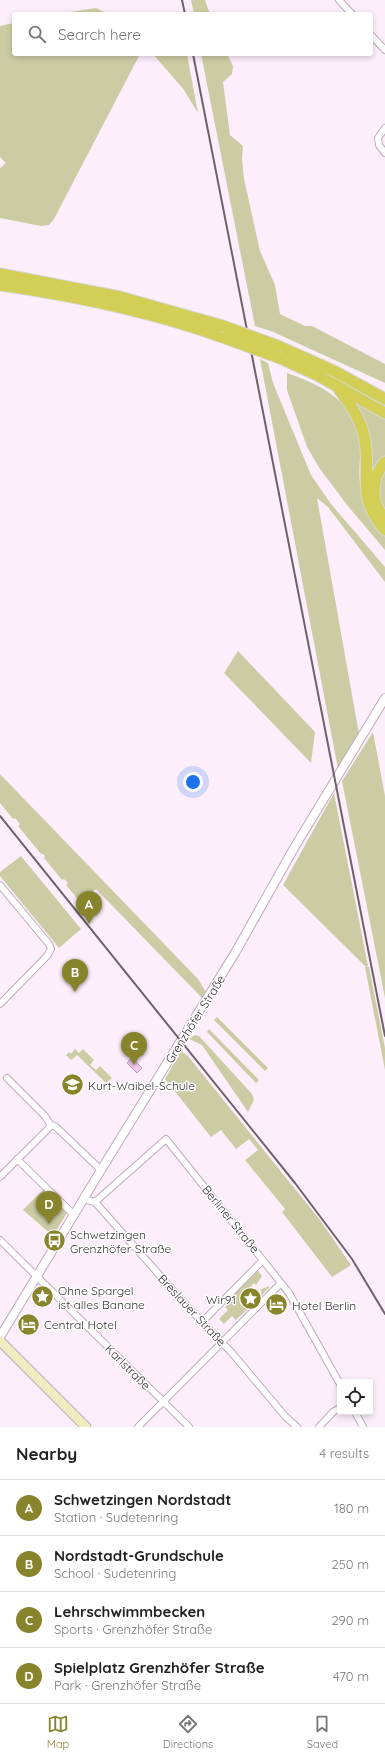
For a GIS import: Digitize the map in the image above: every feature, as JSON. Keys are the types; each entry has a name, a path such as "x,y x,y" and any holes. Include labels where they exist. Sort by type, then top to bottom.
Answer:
{"highway":[{"path":"0,274 120,297 223,326 278,346 366,388 385,399"},
{"path":"0,285 54,294 119,308 197,328 280,358 336,385 385,413"},
{"path":"336,385 354,411 364,436 366,449 366,496 370,509 385,530"},
{"path":"366,388 385,394"},
{"path":"385,462 376,476 374,496 377,505 385,518"}],"main road":[{"path":"0,1340 86,1427"}],"street":[{"path":"339,0 350,12"},
{"path":"373,37 385,50"},
{"path":"385,128 378,138 379,145 385,153"},
{"name":"Grenzhöfer Straße","path":"0,1337 83,1199 232,959 294,848 385,698"},
{"path":"0,885 49,944 50,950 47,956 0,1004"},
{"path":"6,1078 49,1122 56,1126 101,1170"},
{"path":"0,1177 49,1128 49,1122"},
{"name":"Berliner Straße","path":"95,1202 166,1139 289,1294 337,1379"},
{"path":"17,1159 74,1215"},
{"path":"83,1199 95,1202"},
{"name":"Breslauer Straße","path":"95,1202 222,1343 285,1416 297,1427"},
{"name":"Karlstraße","path":"0,1240 189,1427"},
{"path":"202,1322 263,1260"},
{"path":"138,1427 281,1283"},
{"path":"319,1427 337,1410"},
{"path":"357,1415 363,1427"}],"green space":[{"path":"191,0 205,0 209,12 194,12"},
{"path":"96,8 105,12 70,12"},
{"path":"12,23 12,56 139,56 54,219 49,225 41,226 0,218 0,168 6,163 0,157 0,26"},
{"path":"155,56 187,56 198,113 184,90"},
{"path":"201,56 228,56 233,66 232,74 223,82 230,135 243,146 242,158 244,179 260,251 275,285 280,314 305,326 312,326 385,364 385,383 271,331 255,326"},
{"path":"260,359 268,363 273,383 311,475 331,504 385,567 385,582 328,507 317,498 359,734 338,769"},
{"path":"287,373 325,390 345,407 352,417 357,430 360,445 359,475 362,491 383,529 385,535 385,550 347,505 320,469 307,447 287,390"},
{"path":"358,402 385,418 385,458 377,469 382,521 355,405"},
{"path":"385,470 385,510 382,505 380,490 381,480"},
{"path":"238,651 315,732 311,763 224,673"},
{"path":"373,732 385,796 385,998 342,781"},
{"path":"0,774 198,979 206,992 203,999 96,889 80,902 66,885 68,883 64,879 62,880 44,858 45,856 41,854 18,826 20,824 15,818 13,819 0,803"},
{"path":"334,793 368,966 366,967 283,885"},
{"path":"21,856 81,929 59,948 0,876 0,872"},
{"path":"365,967 369,967 385,1048 385,1070"},
{"path":"217,1017 268,1068 265,1071 214,1020"},
{"path":"209,1029 259,1080 256,1083 207,1032"},
{"path":"195,1035 199,1036 252,1094 254,1100 248,1112 202,1045 189,1039"},
{"path":"75,1049 79,1053 83,1049 94,1060 90,1065 96,1070 100,1066 112,1078 106,1083 77,1055 71,1060 66,1055 69,1052 71,1054"},
{"path":"181,1051 188,1056 320,1220 351,1265 332,1277 282,1212 285,1209 245,1160 258,1150 249,1139 236,1149 221,1130 211,1137 165,1079"},
{"path":"44,1189 68,1211 53,1236 23,1210"},
{"path":"257,1270 262,1276 256,1285 254,1283 249,1288 257,1296 262,1292 260,1290 269,1286 270,1287 236,1320 232,1316 224,1324 219,1319 228,1310 225,1307 237,1296 235,1293"}],"shaded area":[{"path":"132,1058 142,1068 137,1073 127,1063"}],"railway":[{"path":"182,0 185,12"},
{"path":"193,56 385,1036"},
{"path":"0,816 295,1183 352,1259 385,1314"}],"place":[{"name":"Schwetzingen Nordstadt","path":"89,924"},
{"name":"Nordstadt-Grundschule","path":"75,992"},
{"name":"Lehrschwimmbecken","path":"134,1065"},
{"name":"Kurt-Waibel-Schule","path":"73,1085"},
{"name":"Spielplatz Grenzhöfer Straße","path":"49,1224"},
{"name":"Schwetzingen Grenzhöfer Straße","path":"55,1241"},
{"name":"Ohne Spargel ist alles Banane","path":"42,1297"},
{"name":"Wir91","path":"251,1299"},
{"name":"Hotel Berlin","path":"277,1305"},
{"name":"Central Hotel","path":"29,1324"}]}
